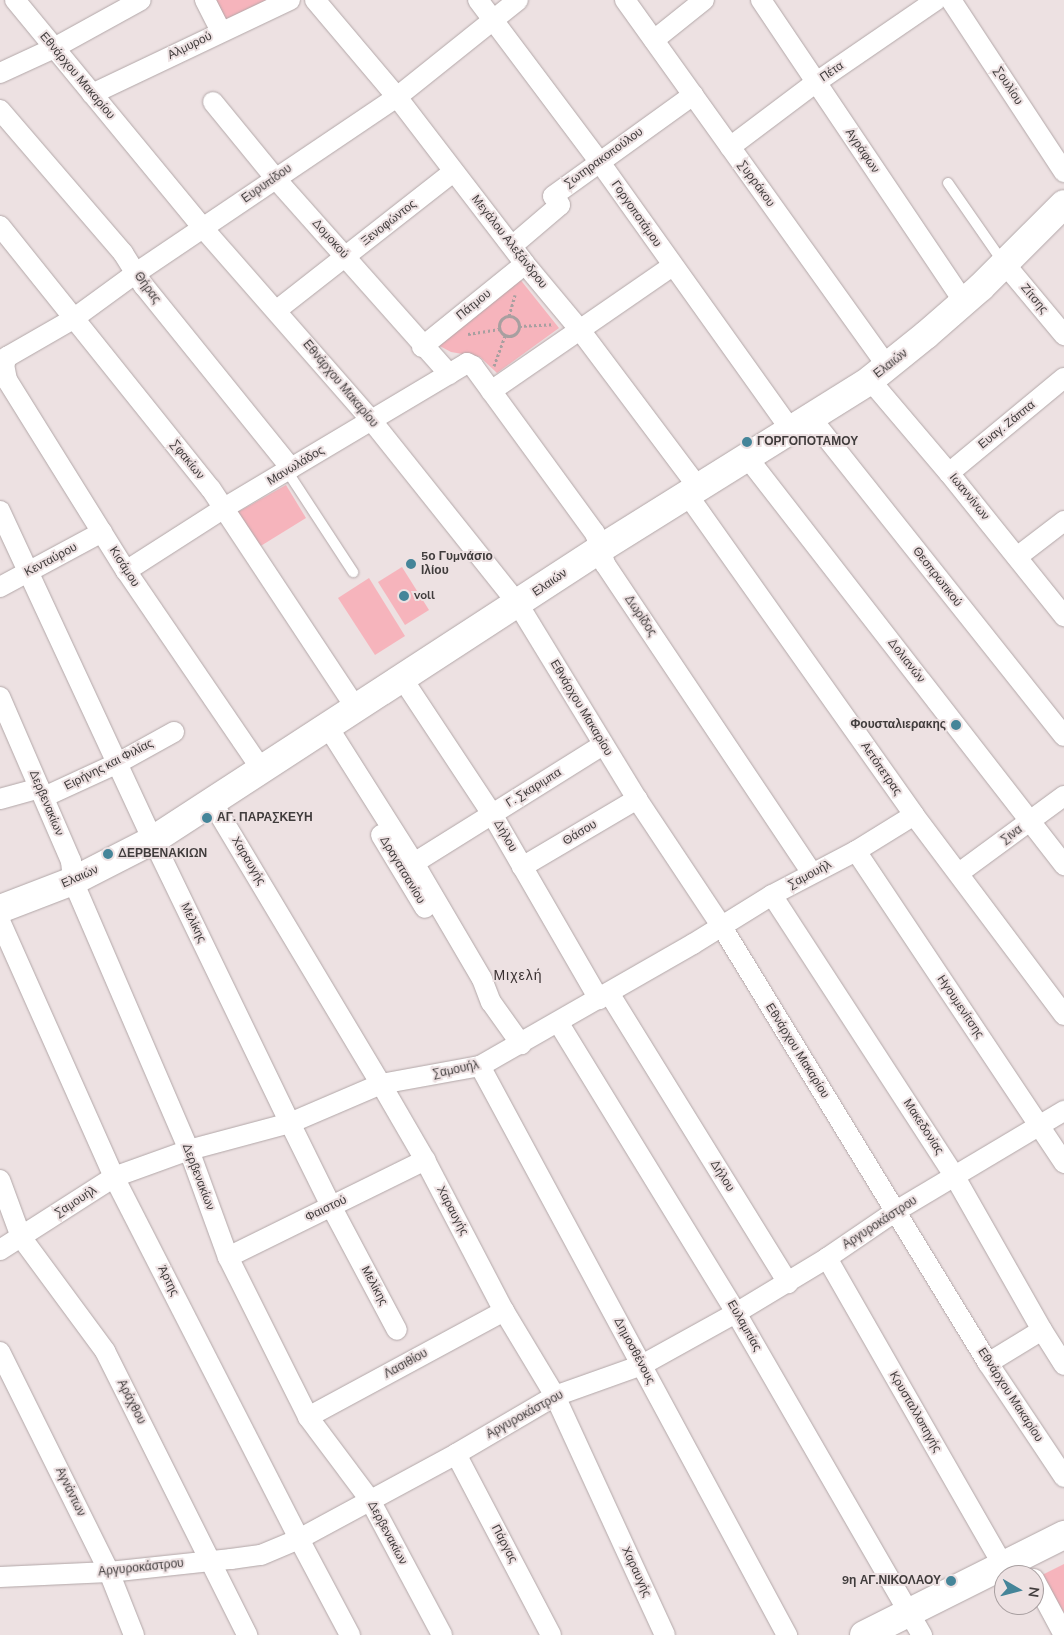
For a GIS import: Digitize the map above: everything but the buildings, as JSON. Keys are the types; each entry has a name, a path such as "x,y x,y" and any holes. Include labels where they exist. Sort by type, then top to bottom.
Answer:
{"street":[{"name":"Εθνάρχου Μακαρίου","path":"15,0 203,228 277,310 372,421 518,604 637,800 722,927 988,1363 1064,1477"},
{"path":"204,0 221,31"},
{"name":"Αλμυρού","path":"92,94 221,31 290,0"},
{"name":"Μεγάλου Αλεξάνδρου","path":"316,0 396,97 525,264 577,326 693,490"},
{"name":"Γοργοποτάμου","path":"478,0 599,161 672,266 801,424"},
{"name":"Ευρυπίδου","path":"4,369 136,273 396,97 518,0"},
{"name":"Συρράκου","path":"626,0 730,148 879,374"},
{"path":"654,40 704,0"},
{"name":"Αγράφων","path":"761,0 964,302"},
{"name":"Πέτα","path":"730,148 816,83 936,0"},
{"name":"Σουλίου","path":"951,0 1064,172"},
{"path":"0,73 54,48 129,3"},
{"name":"Σωτηρακοπούλου","path":"512,246 560,205 553,196 693,95"},
{"name":"Δομοκού","path":"213,102 276,179 346,257 422,347 449,374"},
{"name":"Θήρας","path":"0,110 124,253 144,286 289,470"},
{"name":"Ξενοφώντος","path":"277,310 453,172"},
{"name":"Ελαιών","path":"0,909 73,881 153,840 600,549 879,374 964,302 1064,204"},
{"name":"Σφακίων","path":"0,226 210,489 356,708"},
{"name":"Ζίτσης","path":"1004,263 1064,335"},
{"name":"Πάτμου","path":"422,347 525,264"},
{"path":"489,388 577,326 672,266"},
{"name":"Μανωλάδος","path":"126,570 224,508 467,363"},
{"name":"Δωρίδος","path":"467,363 473,366 595,533 605,564 812,873"},
{"name":"Κισάμου","path":"4,369 126,570 262,770"},
{"name":"Ιωαννίνων","path":"879,374 949,472 1064,616"},
{"name":"Ευαγ. Ζάππα","path":"949,472 1064,378"},
{"name":"Θεσπρωτικού","path":"801,424 1064,736"},
{"name":"Δολιανών","path":"747,457 1064,865"},
{"name":"Αετόπετρας","path":"693,490 914,815 1064,1015"},
{"name":"Μελίκης","path":"0,511 153,840 290,1123 331,1206 397,1330"},
{"path":"1017,557 1064,521"},
{"name":"Κενταύρου","path":"0,587 102,532"},
{"name":"Δήλου","path":"402,678 492,814 522,867 788,1283"},
{"name":"Δερβενακίων","path":"0,697 71,861 73,881 189,1150 228,1257 308,1418 370,1500 442,1635"},
{"name":"Δραγατσανίου","path":"323,730 414,863 482,979 491,1002"},
{"name":"Δραγατσανίου","path":"323,730 472,986 491,1002 522,1044"},
{"name":"Ειρήνης και Φιλίας","path":"0,799 42,793 118,762 174,732"},
{"name":"Γ. Σκαριμπα","path":"414,863 603,745"},
{"name":"Σινα","path":"959,873 1064,796"},
{"name":"Θάσου","path":"522,867 637,800"},
{"name":"Χαραυγής","path":"212,802 425,1160 504,1310 555,1396 665,1635"},
{"name":"Σαμουήλ","path":"0,1250 114,1177 189,1150 290,1123 381,1084 480,1066 522,1044 722,927 772,895 856,851 914,815"},
{"name":"Ηγουμενίτσης","path":"856,851 1064,1163"},
{"name":"Μακεδονίας","path":"772,895 955,1177 1064,1365"},
{"name":"Άρτης","path":"0,920 114,1177 298,1539 350,1635"},
{"name":"Ευλαμπίας","path":"558,1022 736,1313 915,1624"},
{"name":"Δημοσθένους","path":"480,1066 787,1635"},
{"name":"Αργυροκάστρου","path":"0,1577 109,1572 261,1555 298,1539 456,1454 555,1396 642,1365 736,1313 788,1283 896,1211 1064,1111"},
{"name":"Φαιστού","path":"228,1257 425,1160"},
{"name":"Αράχθου","path":"0,1180 22,1237 105,1351 247,1635"},
{"name":"Κρυσταλλοπηγής","path":"827,1258 1020,1565"},
{"name":"Λασιθίου","path":"308,1418 504,1310"},
{"path":"988,1363 1042,1330"},
{"name":"Αγνάντων","path":"0,1352 109,1572 134,1635"},
{"name":"Πάργας","path":"456,1454 552,1635"},
{"path":"1028,1565 1064,1535"},
{"path":"864,1635 915,1624 994,1584"},
{"name":"Κρυσταλλοπηγής","path":"1044,1603 1064,1635"}],"lane":[{"path":"948,182 1004,263"},
{"path":"289,470 353,572"}],"path":[{"path":"505,335 500,329 500,324 505,317 514,317 519,326"},
{"path":"519,326 577,326"},
{"path":"505,335 514,335 519,326"},
{"path":"489,388 505,335"}],"shaded area":[{"path":"210,0 273,0 223,23"},
{"path":"519,278 559,328 497,373 480,357 451,352 436,344"},
{"path":"286,485 306,518 259,547 238,512"},
{"name":"voll","path":"402,567 429,610 405,625 378,582"},
{"path":"369,578 405,636 375,655 338,598"},
{"path":"1064,1564 1064,1613 1044,1578 1044,1574"}],"place":[{"name":"ΓΟΡΓΟΠΟΤΑΜΟΥ","path":"747,442"},
{"name":"5ο Γυμνάσιο Ιλίου","path":"411,564"},
{"name":"voll","path":"404,596"},
{"name":"Φουσταλιερακης","path":"956,725"},
{"name":"ΑΓ. ΠΑΡΑΣΚΕΥΗ","path":"207,818"},
{"name":"ΔΕΡΒΕΝΑΚΙΩΝ","path":"108,854"},
{"name":"9η ΑΓ.ΝΙΚΟΛΑΟΥ","path":"951,1581"}],"district":[{"name":"Μιχελή","path":"518,976"}]}
